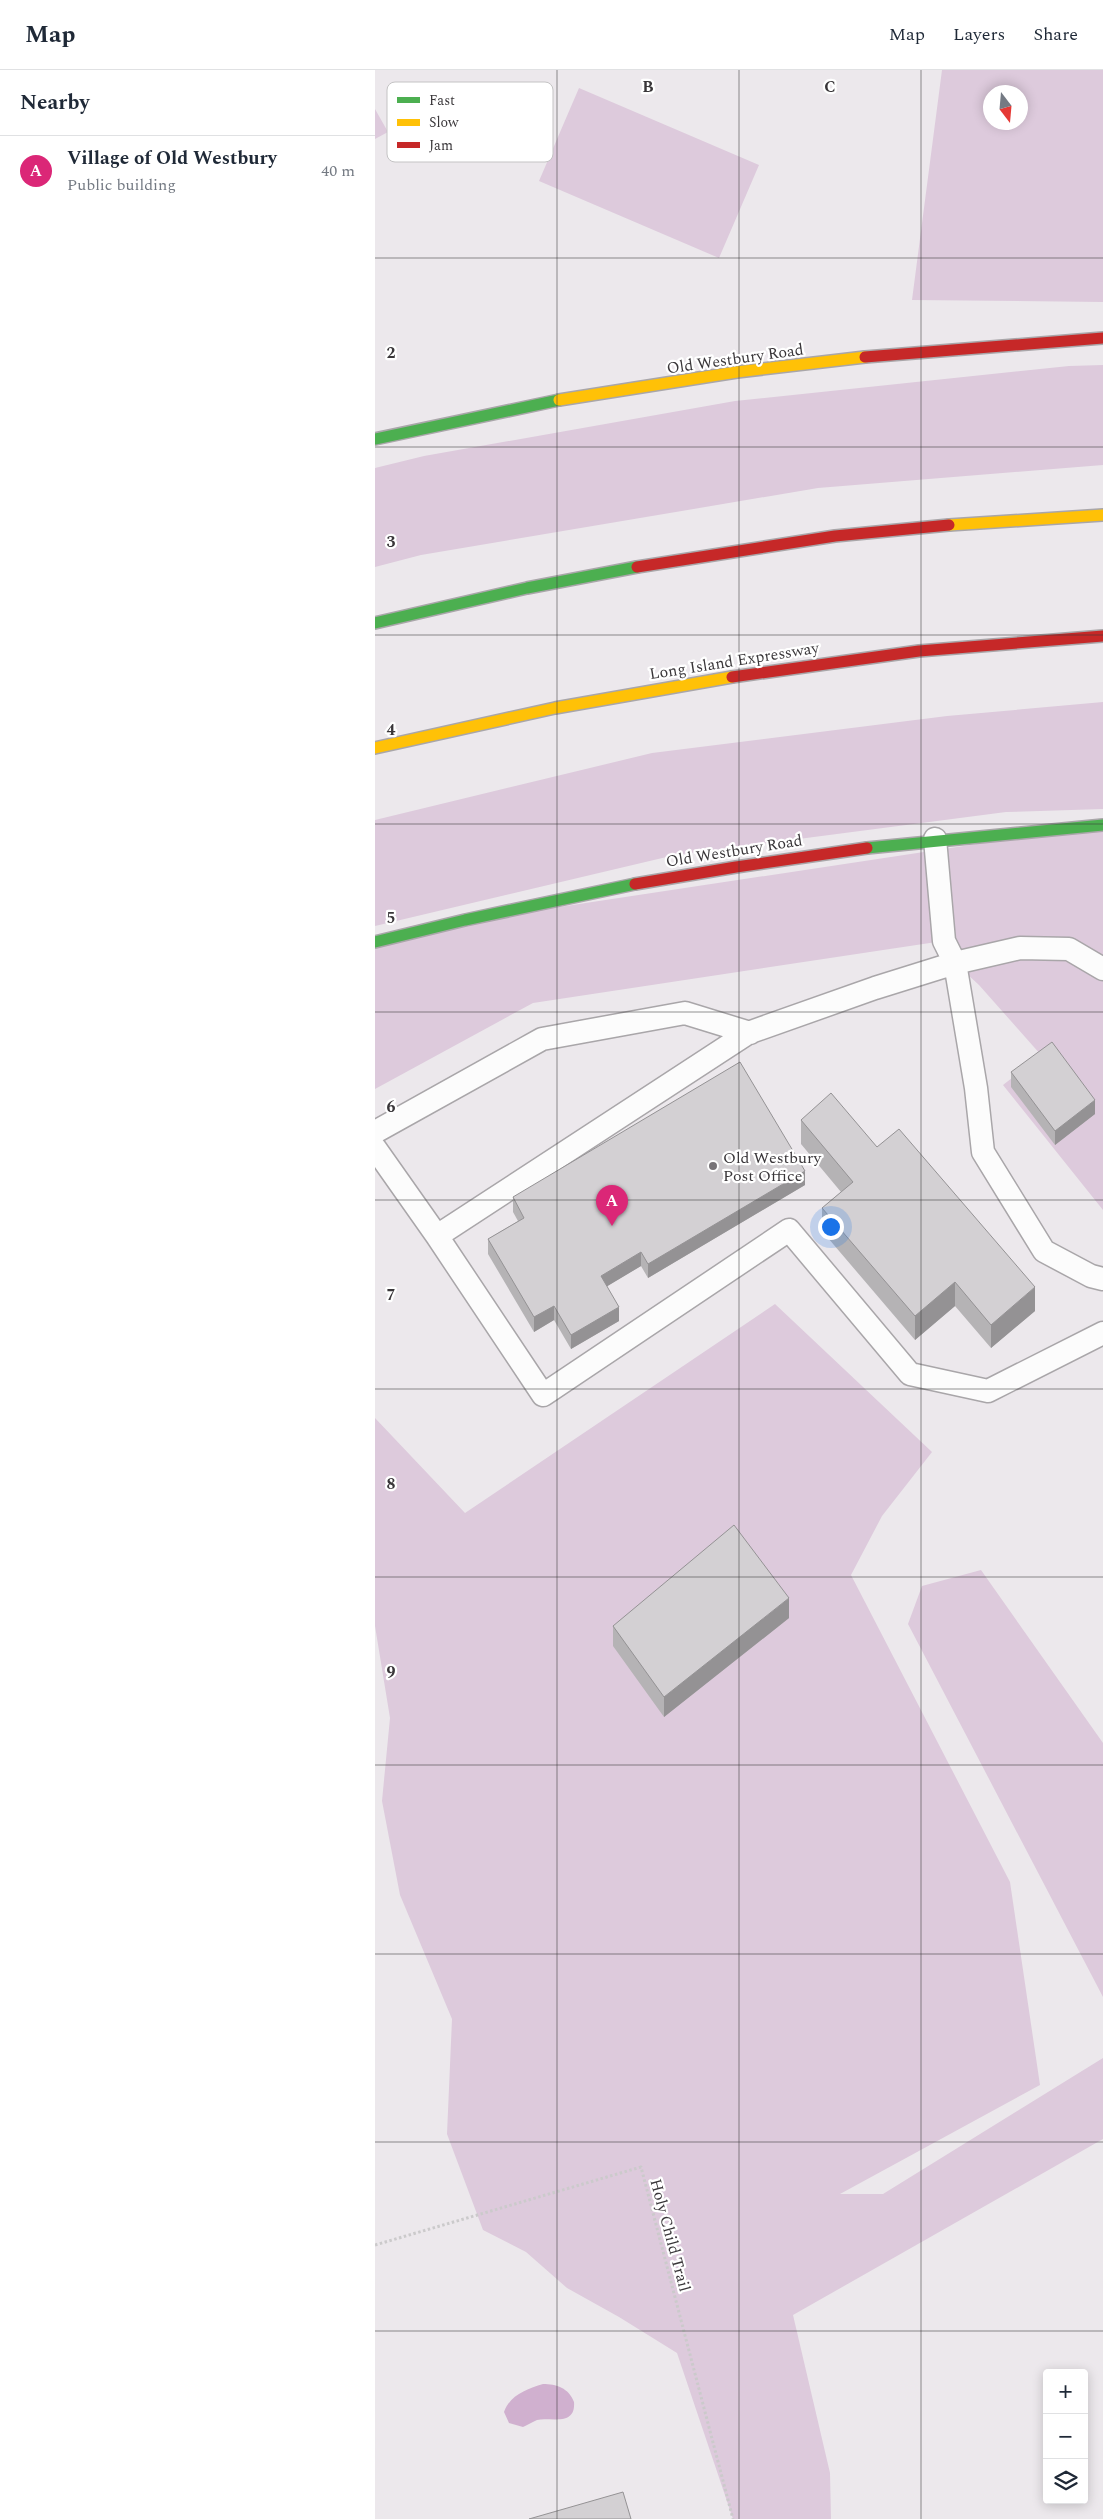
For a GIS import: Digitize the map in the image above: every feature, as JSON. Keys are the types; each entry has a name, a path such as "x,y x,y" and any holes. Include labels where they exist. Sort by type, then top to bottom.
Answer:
{"main road":[{"name":"Old Westbury Road","path":"377,438 533,406 743,372 858,358 1103,338"},
{"path":"375,623 583,578 716,555 852,535 970,523 1103,515"},
{"name":"Long Island Expressway","path":"375,748 500,718 771,670 905,652 1103,636"},
{"name":"Old Westbury Road","path":"375,942 526,904 629,884 828,852 935,839 1103,825"}],"lane":[{"path":"935,839 944,941 955,963 976,1088 983,1152 1044,1251 1091,1276 1103,1279"},
{"path":"437,1236 750,1033 875,988 955,963 1019,948 1069,949 1103,969"},
{"path":"375,1132 542,1039 685,1013 750,1033"},
{"path":"375,1148 437,1236 543,1395 789,1230 910,1374 988,1391 1103,1333"}],"path":[{"name":"Holy Child Trail","path":"375,2245 641,2167 733,2519"}],"shaded area":[{"path":"942,70 1103,70 1103,302 912,300"},
{"path":"579,88 759,165 719,258 539,181 547,162 553,162 553,148"},
{"path":"375,109 387,133 375,139"},
{"path":"1103,365 1103,465 818,488 421,555 375,567 375,468 424,456 735,401 1069,366"},
{"path":"1103,702 1103,809 1006,812 675,855 375,926 375,820 652,753 947,716"},
{"path":"1103,825 1103,1210 1003,1085 1041,1055 979,985 955,963 943,941 533,1003 375,1089 375,942 446,924"},
{"path":"775,1304 932,1452 882,1516 851,1575 1010,1882 1040,2085 840,2194 883,2194 1103,2058 1103,2139 793,2315 830,2473 831,2519 733,2519 677,2353 567,2288 526,2252 483,2230 447,2134 452,2019 400,1895 382,1801 390,1718 375,1626 375,1418 465,1513"},
{"path":"981,1570 1103,1743 1103,1997 908,1624 922,1586"},
{"path":"543,2384 557,2386 569,2393 574,2402 574,2410 571,2415 561,2419 537,2420 523,2427 509,2423 504,2412 510,2401 525,2391"}],"building":[{"path":"1052,1042 1095,1100 1055,1131 1011,1072"},
{"path":"740,1062 805,1171 648,1264 641,1252 601,1276 619,1307 571,1335 554,1306 534,1317 488,1239 524,1218 513,1197"},
{"path":"831,1093 877,1147 899,1129 1035,1287 991,1325 955,1282 915,1316 822,1208 853,1182 801,1120"},
{"path":"734,1525 789,1598 664,1697 613,1626"},
{"path":"623,2492 631,2519 529,2519"}],"traffic: fast":[{"path":"375,439 559,400"},
{"path":"375,623 527,588 637,567"},
{"path":"867,848 1103,825"},
{"path":"375,942 465,920 635,884"}],"traffic: slow":[{"path":"559,400 737,372 865,357"},
{"path":"949,525 1103,515"},
{"path":"375,748 555,708 732,677"}],"traffic: jam":[{"path":"865,357 1103,338"},
{"path":"637,567 835,536 949,525"},
{"path":"732,677 919,651 1103,636"},
{"path":"635,884 867,848"}],"place":[{"name":"Old Westbury Post Office","path":"713,1166"},
{"name":"Village of Old Westbury","path":"612,1226"}]}
